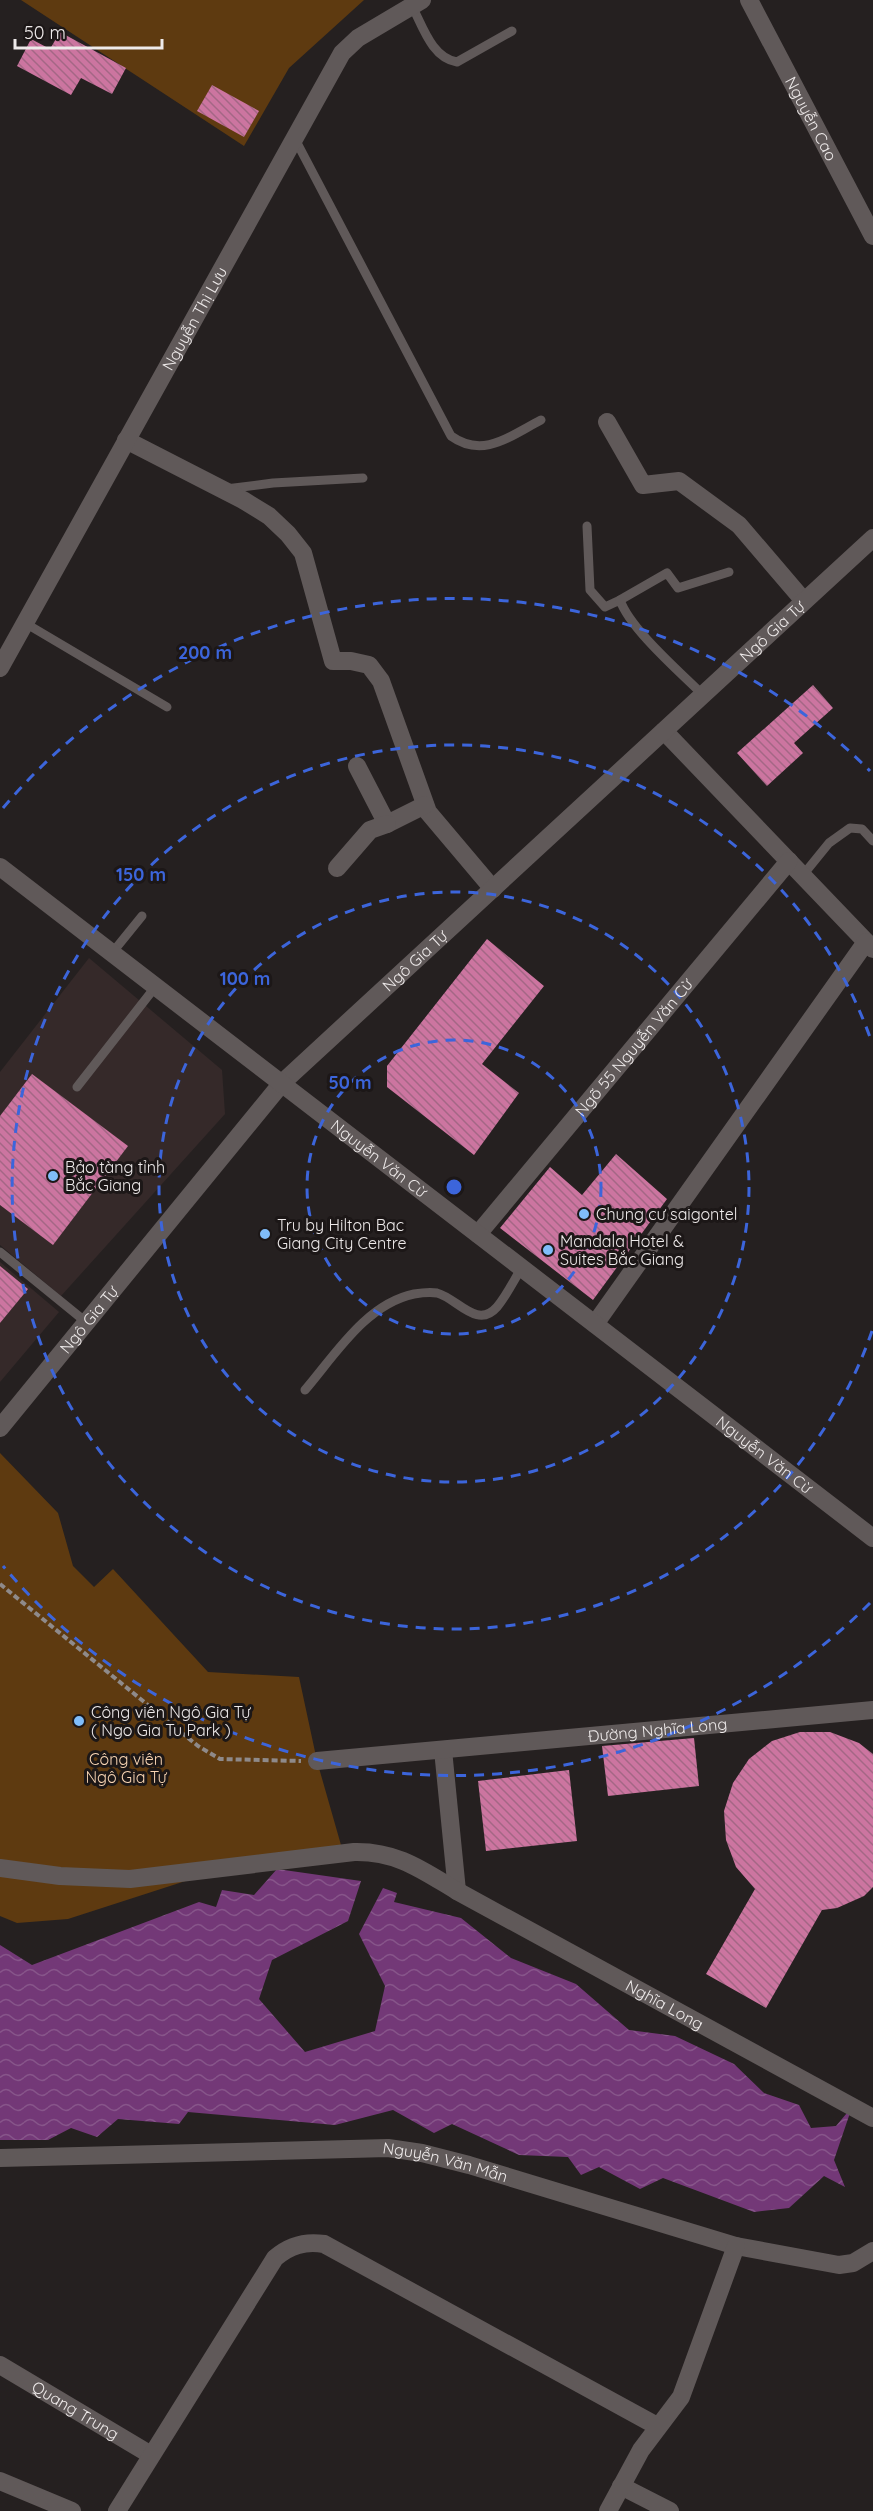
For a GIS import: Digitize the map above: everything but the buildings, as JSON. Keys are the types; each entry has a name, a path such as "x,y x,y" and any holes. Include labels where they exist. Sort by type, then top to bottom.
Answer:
{"street":[{"name":"Nguyễn Cao","path":"749,0 873,236"},
{"name":"Nguyễn Thị Lưu","path":"0,668 342,53 358,38 417,3"},
{"path":"607,422 642,484 679,481 739,525 804,601"},
{"path":"126,440 224,489 269,516 303,553 333,661 351,661 369,665 381,681 425,805 463,856 493,889"},
{"name":"Ngô Gia Tự","path":"0,1428 282,1083 873,538"},
{"path":"595,1324 869,946 664,731"},
{"path":"357,765 387,824"},
{"path":"337,868 370,830 425,805"},
{"name":"Ngõ 55 Nguyễn Văn Cừ","path":"478,1234 789,861"},
{"name":"Nguyễn Văn Cừ","path":"0,867 873,1538"},
{"name":"Đường Nghĩa Long","path":"316,1761 873,1710"},
{"path":"443,1750 457,1891"},
{"path":"0,1868 60,1876 130,1879 377,1851 408,1861 457,1891"},
{"name":"Nghĩa Long","path":"457,1891 873,2118"},
{"name":"Nguyễn Văn Mẫn","path":"0,2158 388,2148 422,2153 469,2165 736,2246 839,2265 853,2263 873,2251"},
{"path":"117,2511 275,2258 284,2250 311,2242 324,2244 657,2426"},
{"path":"608,2511 657,2426 681,2397 692,2374 736,2246"},
{"name":"Quang Trung","path":"0,2365 151,2455"},
{"path":"0,2481 72,2511"},
{"path":"621,2486 670,2511"}],"lane":[{"path":"417,3 438,54 445,60 457,62 512,31"},
{"path":"294,137 451,436 465,446 480,447 502,440 541,420"},
{"path":"224,489 273,483 363,478"},
{"path":"586,526 590,590 605,607 668,573 678,588 729,572"},
{"path":"620,600 623,609 647,638 703,695"},
{"path":"25,623 167,707"},
{"path":"803,875 834,838 850,828 862,829 873,841"},
{"path":"112,953 142,915"},
{"path":"77,1087 156,986"},
{"path":"0,1252 86,1322"},
{"path":"305,1390 363,1323 388,1304 415,1293 437,1293 472,1314 482,1315 497,1306 522,1268"}],"path":[{"path":"0,1584 198,1746 220,1759 316,1761"}],"shaded area":[{"path":"89,958 222,1070 225,1114 61,1296 0,1245 0,1072"},
{"path":"0,1262 59,1312 0,1382"}],"green space":[{"path":"21,0 364,0 289,68 244,146"},
{"name":"Công viên Ngô Gia Tự","path":"0,1453 58,1513 73,1566 94,1587 113,1569 208,1672 299,1677 317,1761 343,1852 201,1876 68,1919 17,1923 0,1916"}],"water":[{"path":"277,1869 361,1881 348,1921 272,1960 259,1999 305,2052 375,2031 385,1986 359,1934 383,1888 397,1893 394,1902 461,1918 511,1958 576,1984 629,2030 675,2036 734,2064 764,2093 799,2105 811,2128 836,2126 852,2107 834,2160 845,2187 824,2176 789,2208 754,2212 663,2178 640,2189 599,2167 581,2175 568,2157 519,2155 452,2124 434,2133 393,2110 335,2125 188,2112 179,2124 118,2119 97,2137 71,2128 48,2140 0,2140 0,1945 32,1965 199,1902 216,1907 222,1890 254,1895"}],"place":[{"name":"Bảo tàng tỉnh Bắc Giang","path":"53,1176"},
{"name":"Chung cư saigontel","path":"584,1214"},
{"name":"Tru by Hilton Bac Giang City Centre","path":"265,1234"},
{"name":"Mandala Hotel & Suites Bắc Giang","path":"548,1250"},
{"name":"Công viên Ngô Gia Tự ( Ngo Gia Tu Park )","path":"79,1721"}]}
